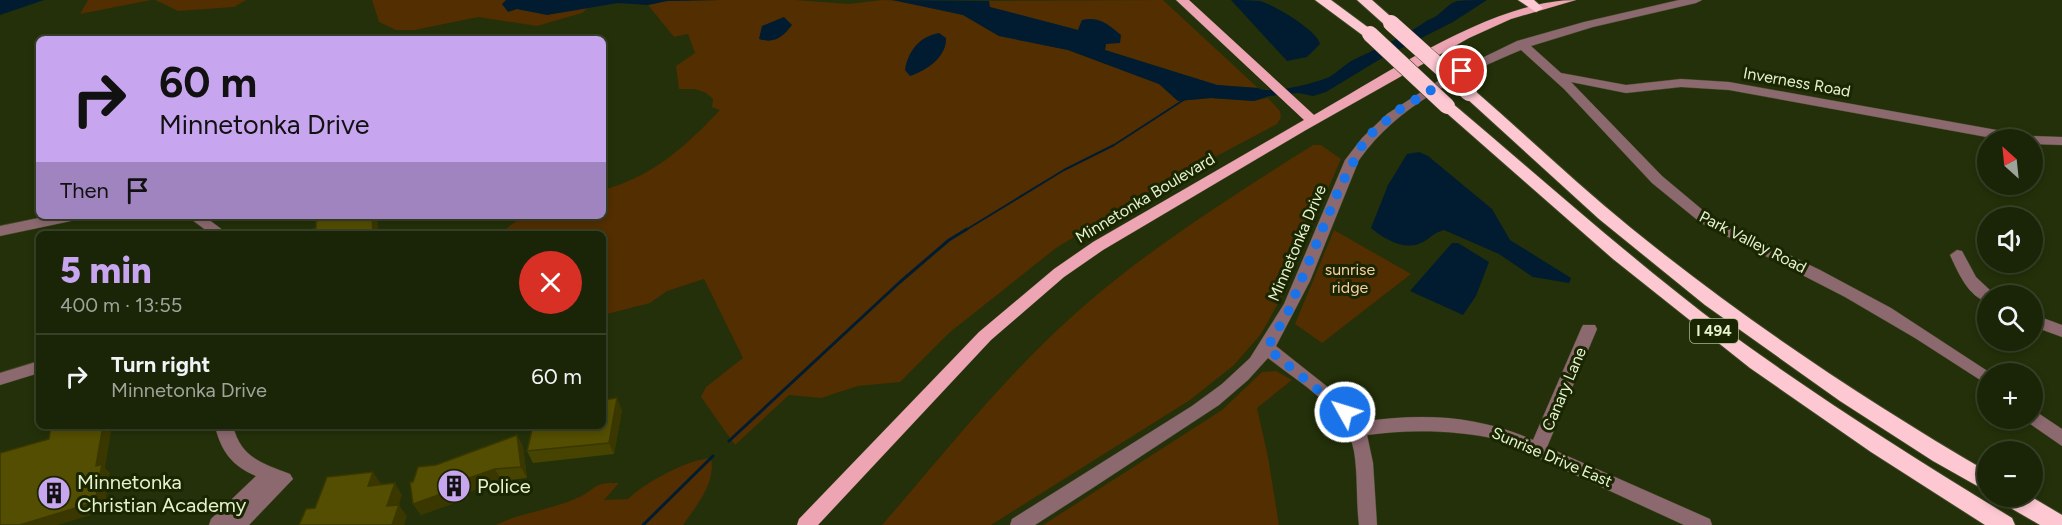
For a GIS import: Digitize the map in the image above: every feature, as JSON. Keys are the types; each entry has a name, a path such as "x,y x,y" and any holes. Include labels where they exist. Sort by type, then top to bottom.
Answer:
{"highway":[{"path":"1322,0 1370,34"},
{"name":"I 494","path":"1335,0 1448,106 1626,262 1726,341 1877,446 2004,525"},
{"name":"I 494","path":"1364,0 1590,202 1723,308 1885,420 1977,476"},
{"path":"1374,0 1390,23"},
{"path":"2029,507 2059,525"}],"main road":[{"path":"1182,0 1312,120"},
{"name":"Minnetonka Boulevard","path":"806,525 985,336 1022,302 1098,246 1312,120 1474,31 1537,3 1570,0"}],"street":[{"name":"Minnetonka Drive","path":"1019,525 1202,408 1233,384 1267,348 1288,312 1340,187 1366,138 1382,123 1438,85 1482,60 1521,44 1594,22 1696,0"},
{"name":"Park Valley Road","path":"1521,44 1559,76 1656,179 1686,206 1706,220 1890,313 1977,371"},
{"name":"Inverness Road","path":"1559,76 1610,88 1681,83 1729,86 1977,130"},
{"name":"Inverness Road","path":"2043,140 2062,141"},
{"path":"0,231 57,219"},
{"path":"198,219 216,231"},
{"path":"1957,255 1970,280 1977,287"},
{"path":"2043,324 2062,332"},
{"name":"Canary Lane","path":"1538,448 1589,329"},
{"path":"1267,348 1345,412 1356,430 1361,451 1368,525"},
{"path":"0,379 36,368"},
{"path":"2043,424 2062,439"},
{"name":"Sunrise Drive East","path":"1356,430 1408,425 1458,425 1500,433 1538,448 1703,525"},
{"path":"224,429 226,441 238,458 277,477"},
{"path":"218,525 277,477"},
{"path":"237,525 277,477"}],"green space":[{"path":"88,0 151,0 80,14"},
{"path":"155,0 246,0 234,7 178,11"},
{"path":"372,0 506,0 503,4 535,12 588,8 582,13 537,26 478,17 415,30 396,30 379,22"},
{"path":"795,0 849,4 882,0 906,1 963,15 999,36 1068,50 1159,84 1178,101 1211,98 1254,101 1268,98 1280,111 1281,118 1277,124 1149,192 1056,248 949,333 900,382 858,386 821,398 789,395 735,445 701,397 706,387 743,358 704,279 667,291 650,303 606,314 606,231 503,231 519,219 606,219 606,189 637,177 667,159 720,110 712,107 713,99 706,93 695,89 679,89 676,66 695,53 688,34 674,37 648,5 667,1"},
{"path":"1163,0 1258,88 1217,85 1105,50 1106,44 1082,20 1078,30 989,7 989,1"},
{"path":"1313,145 1321,145 1341,159 1281,298 1261,334 1234,365 1190,400 991,525 882,525 1005,383 1079,310 1176,235"},
{"name":"sunrise ridge","path":"1334,230 1411,274 1322,343 1295,324"},
{"path":"1276,371 1292,380 1257,408 1279,525 1043,525 1222,410 1262,372"},
{"path":"711,458 711,476 708,485 683,525 496,525 567,502 604,484 619,483 604,500 628,499 644,486 667,473 701,459"}],"water":[{"path":"0,0 44,0 0,15"},
{"path":"506,0 719,0 667,1 648,5 618,3 547,15 517,9 508,12 502,4"},
{"path":"892,0 989,1 990,7 1078,30 1082,20 1099,20 1121,35 1120,43 1106,44 1105,50 1217,85 1272,90 1304,85 1329,77 1352,61 1436,16 1457,1 1487,0 1453,22 1382,58 1326,92 1313,96 1298,93 1269,96 1254,101 1211,98 1178,101 1159,84 1068,50 999,36 963,15"},
{"path":"1231,0 1260,1 1275,7 1303,25 1320,44 1307,57 1287,61"},
{"path":"784,17 792,25 785,33 774,40 759,39 762,26"},
{"path":"939,33 946,38 939,57 923,71 910,76 905,70 912,51 926,37"},
{"path":"1419,152 1428,156 1492,209 1510,240 1571,278 1569,283 1533,277 1499,254 1444,230 1423,242 1410,246 1389,240 1371,228 1388,185 1407,154"},
{"path":"1452,243 1458,243 1489,262 1476,296 1463,315 1410,291"}],"building":[{"path":"372,219 373,231 305,231 316,228 316,221"},
{"path":"617,398 609,443 527,451 532,429 606,429 606,400"},
{"name":"Minnetonka Christian Academy","path":"51,429 102,429 96,466 102,464 95,502 20,525 0,525 0,453 49,439"},
{"path":"517,435 521,467 495,469 460,481 461,487 413,504 410,482 413,482 418,467 436,465"},
{"path":"373,472 368,486 395,483 387,506 399,505 392,525 299,525 306,509 315,508 327,477"}],"waterway":[{"path":"964,231 1064,170 1114,145 1185,99"},
{"path":"729,441 900,282 949,240 967,229"},
{"path":"643,525 713,456"}],"place":[{"name":"Police","path":"454,486"},
{"name":"Minnetonka Christian Academy","path":"54,493"}],"route":[{"path":"1345,412 1267,348 1288,312 1352,160 1366,138 1399,110 1462,71"}]}
